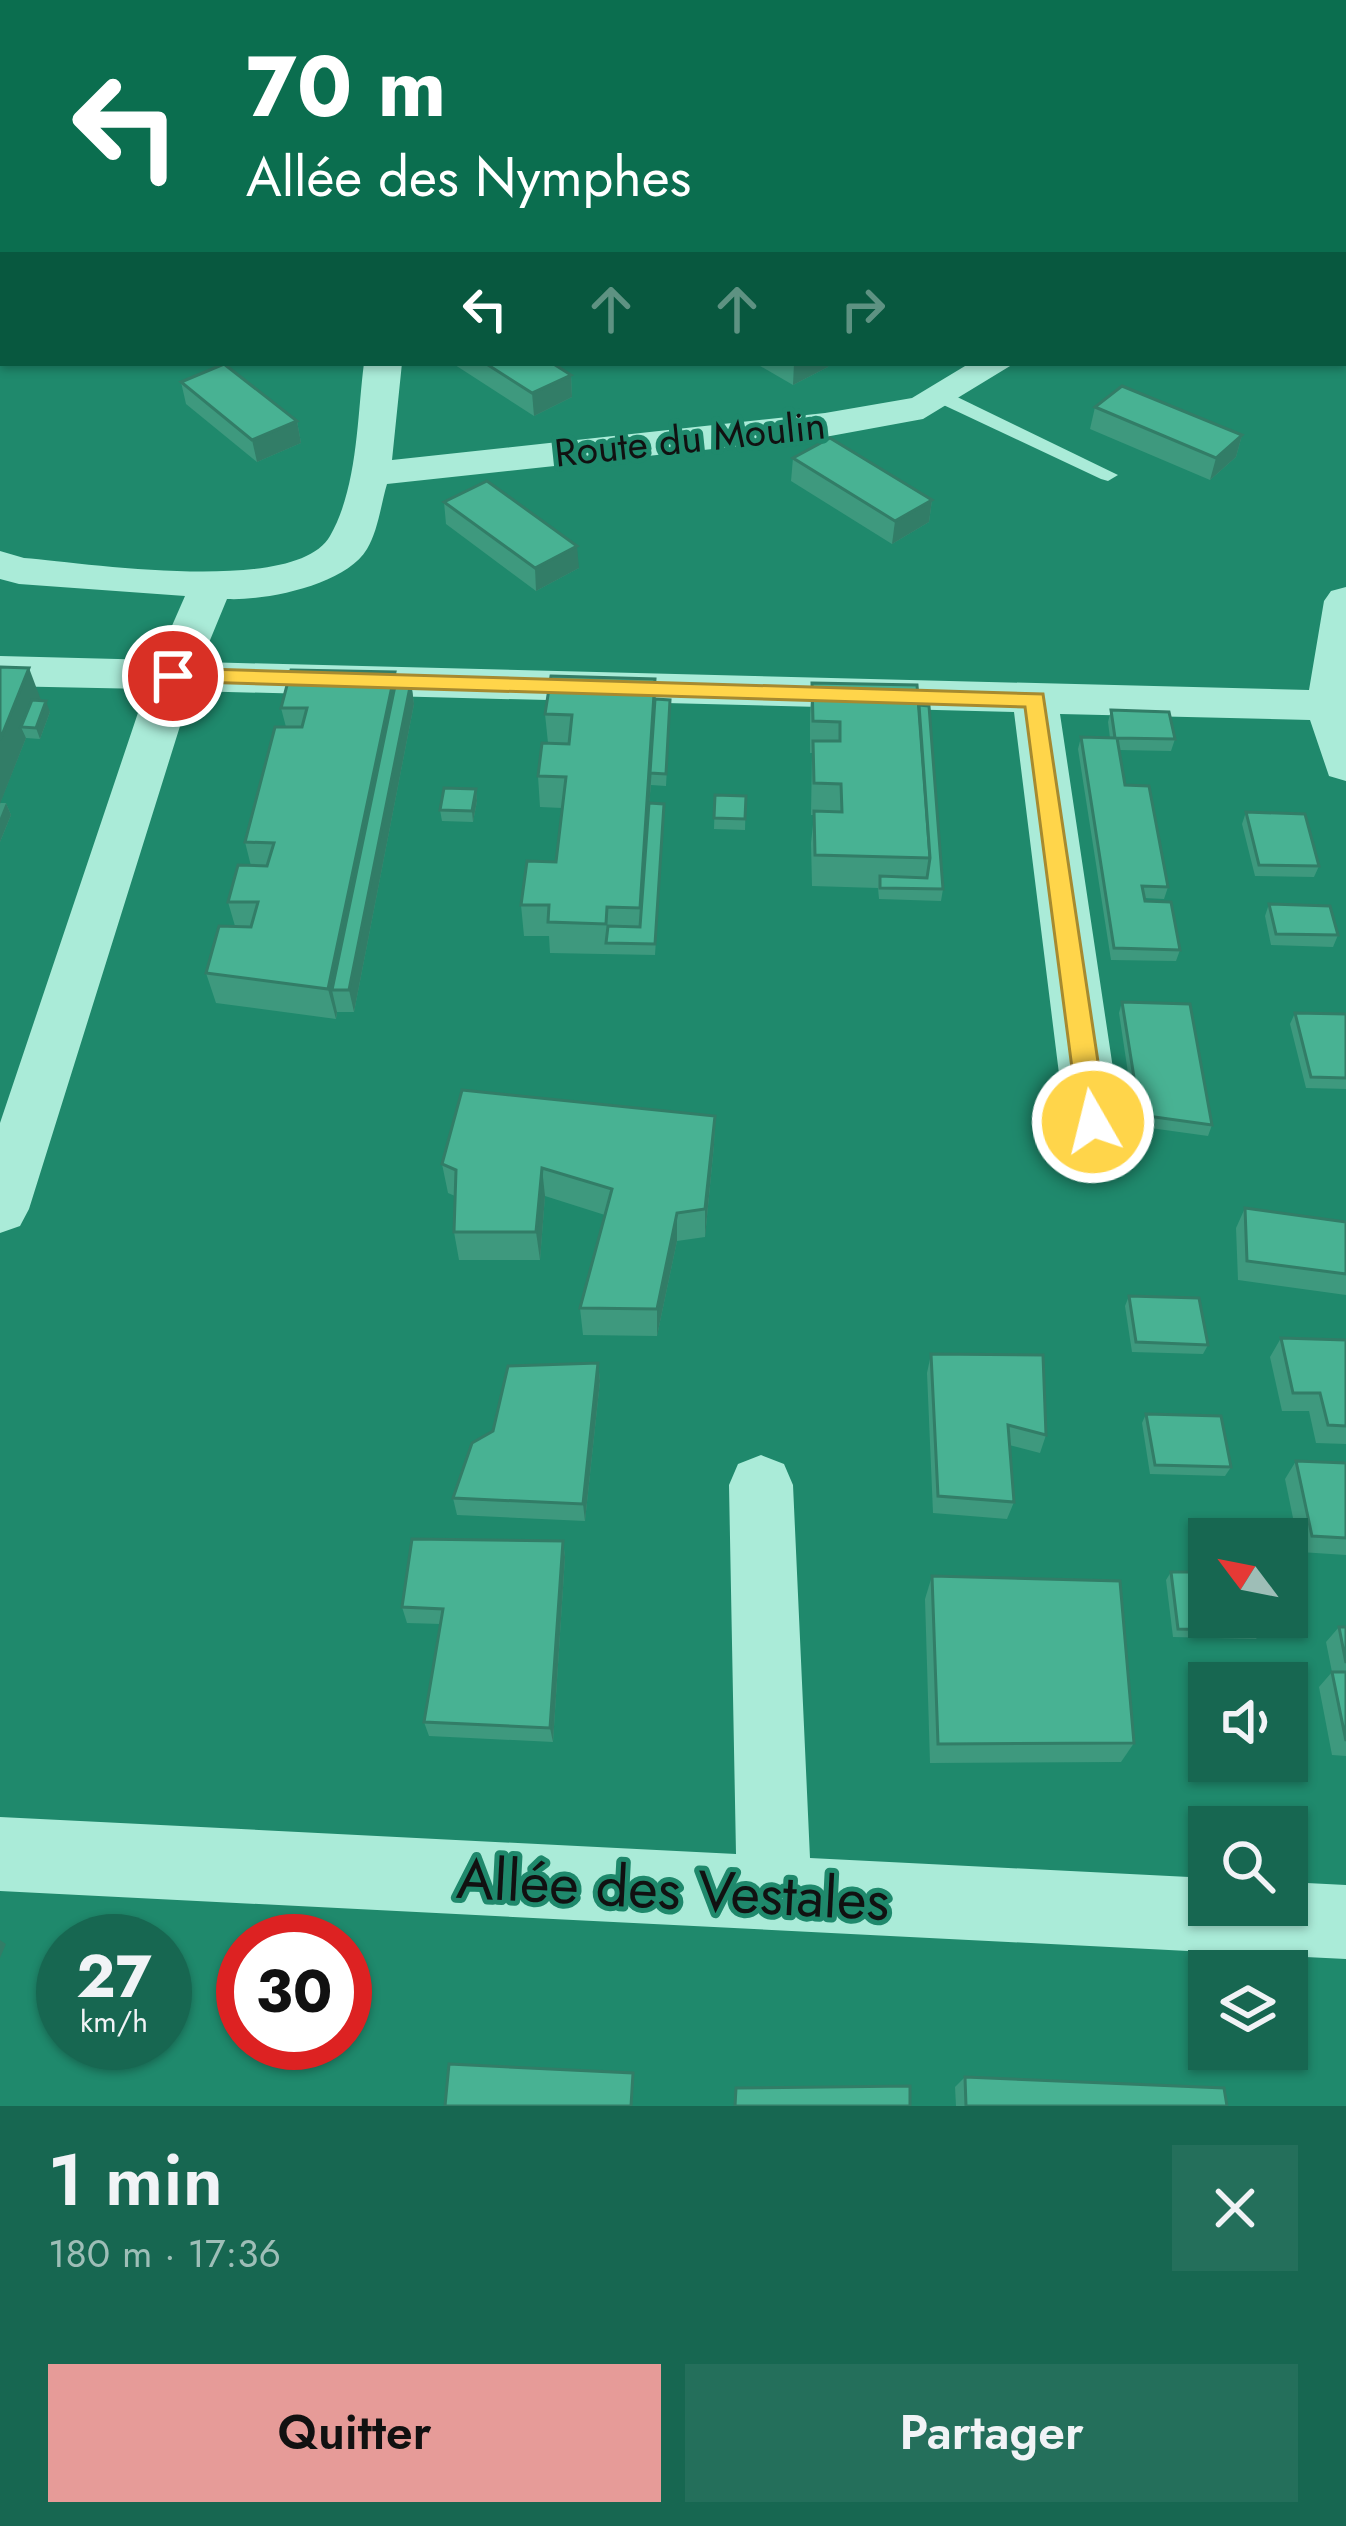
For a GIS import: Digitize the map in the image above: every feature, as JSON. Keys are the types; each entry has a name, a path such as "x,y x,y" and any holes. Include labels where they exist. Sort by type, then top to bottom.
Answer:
{"street":[{"path":"0,564 19,571 252,587 304,574 348,546 370,475 383,366"},
{"name":"Route du Moulin","path":"370,475 825,424 923,407 991,366"},
{"path":"0,1209 173,676 211,584"},
{"path":"1346,601 1337,706 1346,765"},
{"path":"0,670 1337,706"},
{"path":"1035,699 1093,1122"},
{"path":"761,1485 774,1894"},
{"name":"Allée des Vestales","path":"0,1854 1346,1922"}],"lane":[{"path":"942,397 1108,475"}],"building":[{"path":"227,366 297,421 252,440 181,382"},
{"path":"490,366 557,366 571,375 532,393"},
{"path":"1122,386 1242,435 1216,458 1095,407"},
{"path":"830,438 932,500 895,521 793,458"},
{"path":"487,481 577,546 535,568 444,502"},
{"path":"0,667 29,668 0,740"},
{"path":"291,670 395,672 328,989 206,973 219,926 251,927 258,902 228,902 238,865 267,866 274,843 245,842 275,727 302,727 307,708 281,708"},
{"path":"551,676 655,679 640,908 607,907 606,924 548,922 549,905 521,905 527,861 556,862 566,777 538,776 542,743 569,744 572,715 545,714"},
{"path":"396,681 411,682 349,990 332,990"},
{"path":"812,683 917,685 930,858 815,855 814,811 842,812 841,784 814,783 813,741 840,741 840,722 813,721"},
{"path":"655,699 670,700 666,774 650,773"},
{"path":"32,700 46,701 36,728 21,727"},
{"path":"919,705 929,706 943,889 880,888 880,876 927,878 930,858"},
{"path":"1111,710 1169,712 1175,739 1117,738 1125,785 1149,786 1168,887 1142,886 1145,901 1171,902 1180,950 1114,948 1081,737 1115,738"},
{"path":"444,788 476,789 472,811 440,810"},
{"path":"715,795 746,796 745,819 714,818"},
{"path":"649,803 664,804 655,944 606,943 608,926 640,927"},
{"path":"1246,812 1305,814 1319,866 1259,865"},
{"path":"1269,904 1330,906 1338,935 1276,934"},
{"path":"1122,1002 1190,1004 1212,1125 1140,1115"},
{"path":"1295,1013 1346,1014 1346,1078 1311,1077"},
{"path":"462,1090 715,1116 705,1209 677,1213 657,1309 580,1308 612,1189 542,1168 536,1232 454,1232 456,1170 442,1164"},
{"path":"1245,1208 1346,1222 1346,1274 1247,1261"},
{"path":"1129,1296 1199,1298 1208,1345 1136,1342"},
{"path":"1281,1338 1346,1340 1346,1426 1328,1425 1320,1393 1293,1393"},
{"path":"931,1354 1043,1355 1046,1435 1008,1425 1014,1502 938,1496"},
{"path":"598,1363 583,1504 453,1498 472,1443 493,1431 508,1366"},
{"path":"1146,1414 1221,1416 1231,1467 1155,1465"},
{"path":"1296,1461 1346,1463 1346,1538 1312,1536"},
{"path":"412,1539 563,1541 550,1728 424,1722 443,1609 402,1607"},
{"path":"1171,1572 1188,1572 1188,1629 1178,1629"},
{"path":"932,1576 1120,1581 1134,1743 938,1744"},
{"path":"1339,1627 1346,1627 1346,1663"},
{"path":"1332,1672 1346,1672 1346,1741"},
{"path":"449,2064 633,2073 631,2106 445,2106"},
{"path":"965,2077 1224,2088 1227,2106 966,2106"},
{"path":"910,2086 910,2106 735,2106 736,2088"}],"route":[{"path":"173,676 1035,699 1093,1122"}]}
